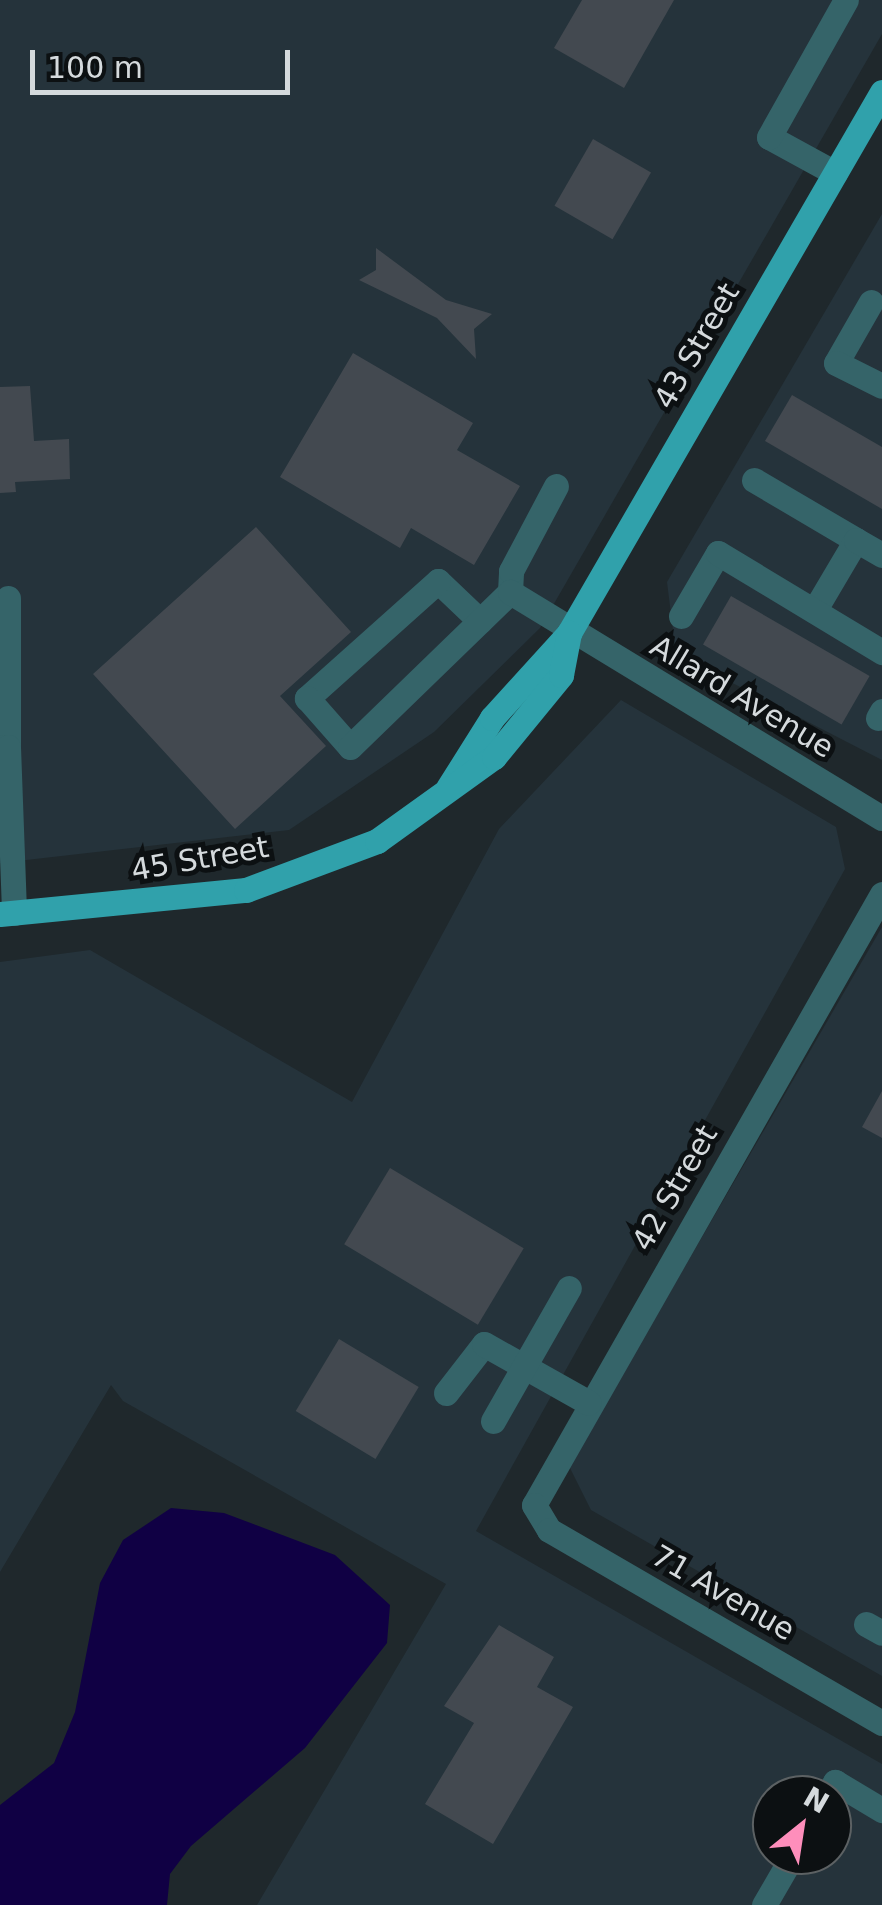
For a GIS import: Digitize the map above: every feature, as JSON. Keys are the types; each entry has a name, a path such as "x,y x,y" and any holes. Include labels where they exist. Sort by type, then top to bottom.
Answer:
{"main road":[{"name":"43 Street","path":"569,633 882,92"},
{"name":"45 Street","path":"7,914 246,890 377,841 494,757 560,676 569,633"}],"street":[{"path":"834,173 769,137 846,0"},
{"path":"871,302 836,362 882,386"},
{"path":"754,480 882,555"},
{"path":"480,621 438,582 308,698 350,747 510,592 511,571 556,486"},
{"path":"814,611 856,540"},
{"path":"681,616 718,553 882,652"},
{"name":"Allard Avenue","path":"510,592 569,633 882,818"},
{"path":"7,914 4,747 8,598"},
{"name":"42 Street","path":"535,1516 538,1490 882,894"},
{"path":"492,1421 569,1288"},
{"path":"446,1393 475,1346 524,1366 589,1403"},
{"name":"71 Avenue","path":"535,1516 882,1722"},
{"path":"852,1792 882,1810"},
{"path":"764,1905 781,1875"}],"shaded area":[{"path":"0,0 882,0 882,34 540,628 434,732 289,830 0,863"},
{"path":"882,214 882,760 676,654 667,582"},
{"path":"621,700 836,827 845,869 476,1531 882,1764 882,1905 257,1905 446,1584 123,1401 111,1385 0,1572 0,962 90,950 352,1102 499,829"},
{"path":"882,927 882,1676 591,1510 569,1466"},
{"path":"171,1508 224,1513 335,1555 390,1605 387,1643 305,1748 191,1846 170,1874 167,1905 0,1905 0,1805 54,1763 75,1712 100,1583 123,1540"}],"building":[{"path":"582,0 674,0 624,88 554,48"},
{"path":"593,139 651,172 613,239 554,206"},
{"path":"376,248 446,300 492,314 474,329 476,359 437,318 359,280 376,270"},
{"path":"353,353 473,423 457,450 520,486 474,565 411,528 400,548 280,477"},
{"path":"30,386 34,441 69,439 70,479 15,482 16,492 0,493 0,387"},
{"path":"792,395 882,447 882,509 765,441"},
{"path":"256,527 351,632 280,696 326,746 235,829 93,674"},
{"path":"731,596 870,676 842,724 703,644"},
{"path":"882,1091 882,1138 862,1127"},
{"path":"390,1168 524,1248 478,1325 344,1244"},
{"path":"339,1339 419,1387 375,1459 296,1411"},
{"path":"499,1625 554,1657 537,1687 573,1707 493,1844 425,1804 474,1723 444,1706"}]}
